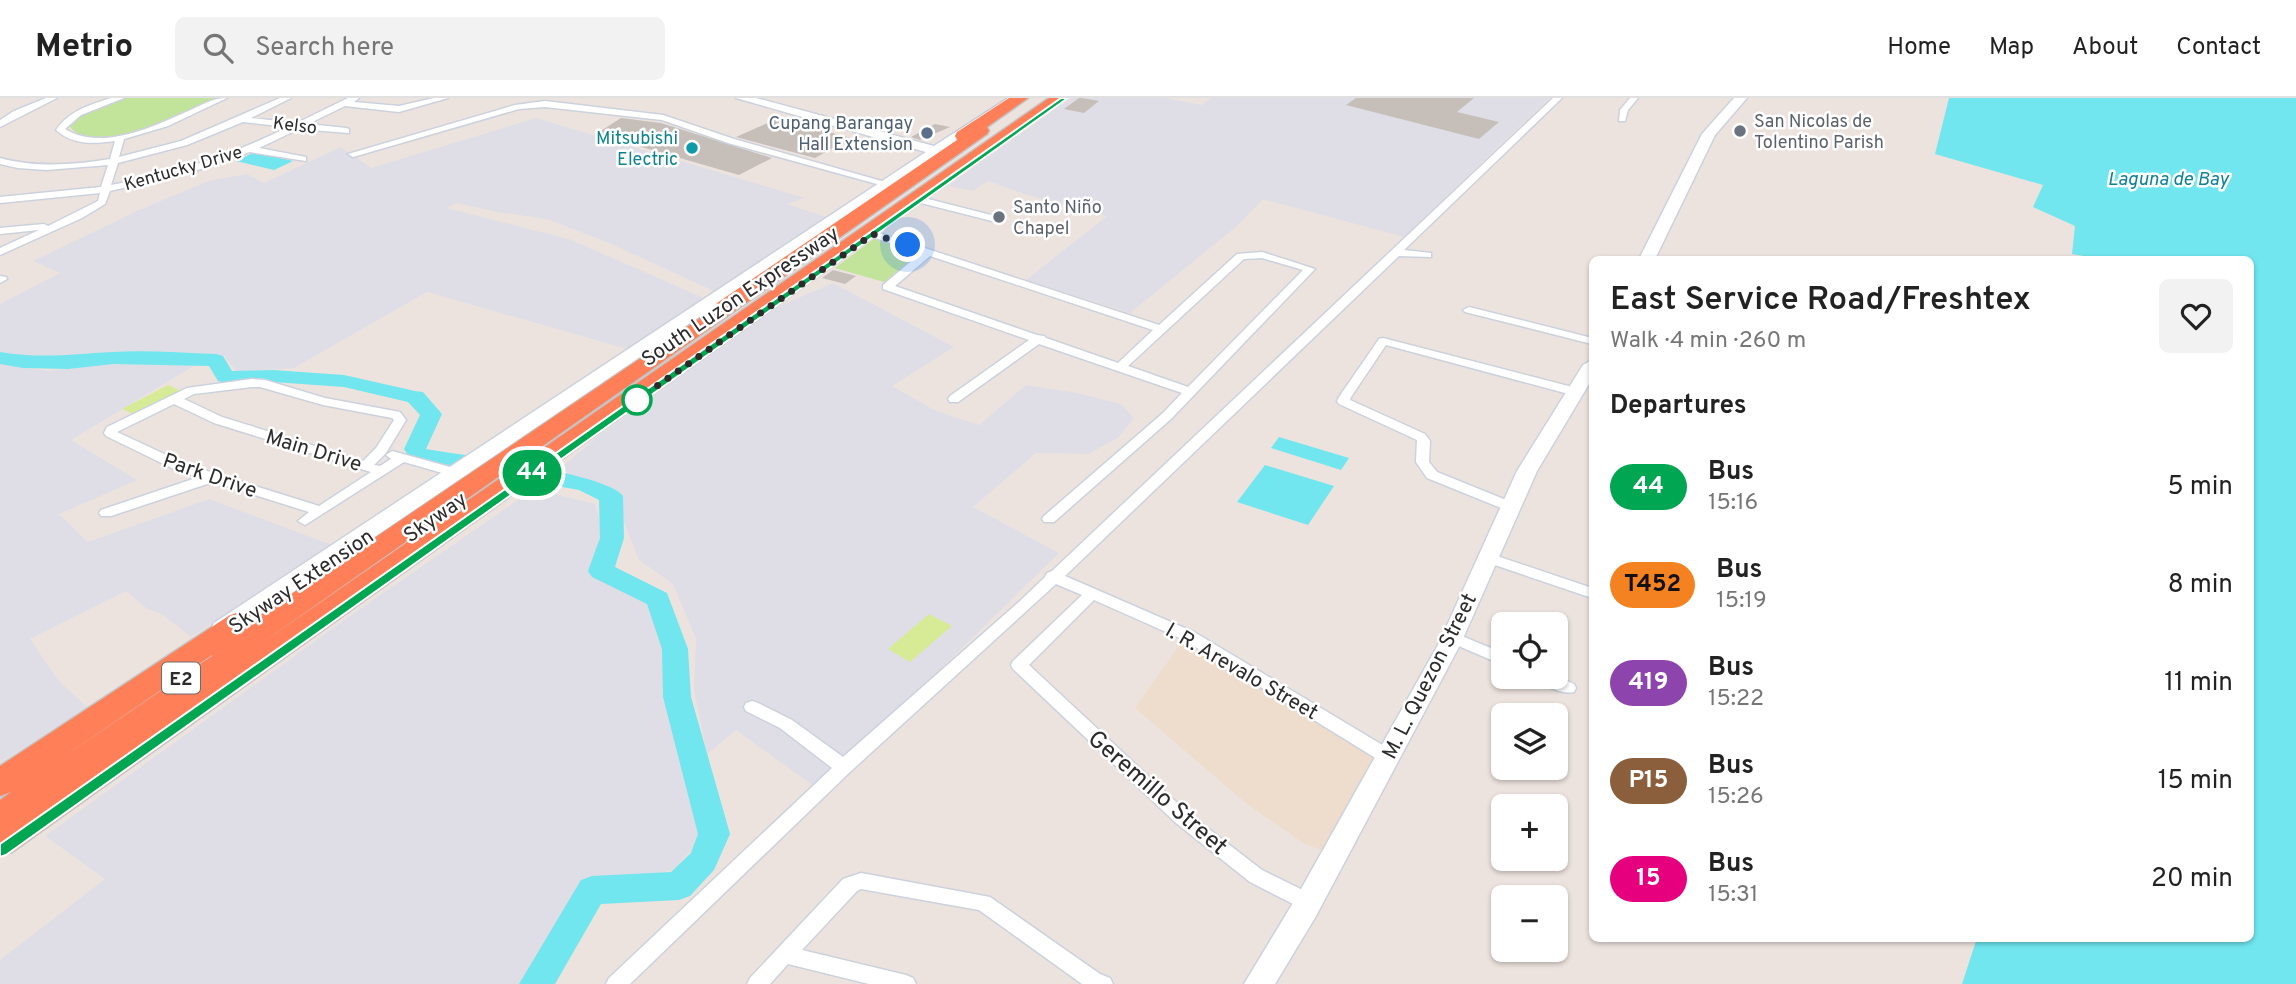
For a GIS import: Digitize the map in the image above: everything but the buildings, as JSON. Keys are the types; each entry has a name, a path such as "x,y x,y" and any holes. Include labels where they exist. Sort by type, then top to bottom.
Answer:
{"highway":[{"name":"Skyway Extension","path":"0,781 1018,98"},
{"name":"South Luzon Expressway","path":"0,829 497,469 1029,98"},
{"name":"Skyway","path":"0,807 1035,98"},
{"name":"Skyway","path":"0,817 1042,98"},
{"name":"South Luzon Expressway","path":"0,801 1050,98"},
{"name":"Skyway Extension","path":"0,842 1059,98"}],"main road":[{"path":"742,98 939,150"},
{"path":"764,98 802,112"},
{"path":"0,850 497,469 887,184 1018,98"},
{"path":"0,781 873,234 1065,98"},
{"path":"1649,256 1710,134 1741,98"},
{"name":"M. L. Quezon Street","path":"1259,984 1308,902 1452,637 1527,471 1589,370"}],"street":[{"path":"0,124 17,113 53,98"},
{"path":"116,98 76,115 64,122 60,130 66,137 81,140 120,138 171,123 223,98"},
{"path":"0,161 27,167 57,168 114,162 193,142 286,98"},
{"name":"Kentucky Drive","path":"0,200 103,190 165,177 250,149 355,98"},
{"path":"343,103 399,109 444,98"},
{"path":"616,984 844,767 994,633 1558,98"},
{"path":"1622,120 1624,110 1634,98"},
{"path":"353,154 518,107 545,104 632,113 682,122 731,141 887,184"},
{"name":"Kelso","path":"244,119 346,131"},
{"path":"0,252 94,209 102,202 103,190 120,138"},
{"path":"250,149 303,159"},
{"path":"920,200 992,218"},
{"path":"0,231 59,225"},
{"path":"873,234 1160,329"},
{"path":"929,252 888,284 888,287 1190,392"},
{"path":"1394,252 1427,255"},
{"path":"1049,519 1133,447 1310,269 1262,255 1241,256 1119,368"},
{"path":"1469,310 1589,340"},
{"path":"954,399 1040,338"},
{"path":"1511,507 1432,475 1422,462 1424,441 1421,437 1343,401 1345,397 1383,341 1576,392"},
{"path":"173,399 202,388 261,383 323,401 396,415 400,420 397,429 368,465"},
{"name":"Park Drive","path":"173,399 114,427 110,433 166,462 320,511"},
{"name":"Main Drive","path":"173,399 218,420 382,471 400,459"},
{"path":"381,450 400,459 497,469"},
{"path":"304,521 382,471"},
{"path":"106,513 215,477"},
{"path":"1488,558 1589,592"},
{"name":"I. R. Arevalo Street","path":"1052,576 1189,636 1388,757"},
{"name":"Geremillo Street","path":"1091,595 1019,665 1182,818 1256,876 1308,902"},
{"path":"1452,637 1491,654"},
{"path":"752,708 786,724 844,767"},
{"path":"757,984 850,885 861,881 983,903 1096,983"},
{"path":"787,955 906,984"}],"shaded area":[{"path":"1070,98 1167,98 1202,105 1211,98 1549,98 1404,237 1263,199 1237,226 1130,313 1026,280 1107,216 1027,195 988,181 973,191 948,186"},
{"name":"Mitsubishi Electric","path":"536,118 805,198 787,204 826,217 716,292 609,243 547,219 457,203 446,208 569,239 706,299 627,349 427,292 294,368 237,372 224,356 139,354 67,363 0,353 0,304 60,273 33,261 137,211 208,181 247,174 264,183 341,147 371,168"},
{"path":"833,283 954,347 892,386 936,411 979,425 1026,385 1077,393 1121,404 1134,418 1118,438 1088,454 1036,453 973,507 1059,553 818,789 736,730 707,754 694,689 696,639 673,584 639,560 613,494 551,476 601,434 775,308"},
{"path":"0,364 48,371 104,364 197,364 71,440 137,480 59,514 88,542 209,499 332,545 191,637 163,615 146,608 126,591 30,639 58,680 87,707 0,763"},
{"path":"534,489 595,504 604,534 606,555 619,574 657,601 672,640 662,693 688,769 701,840 673,870 579,890 524,984 0,984 0,960 105,879 45,836 350,616"},
{"path":"1183,640 1377,754 1328,853 1303,843 1247,804 1135,708"}],"green space":[{"path":"126,98 216,98 164,122 120,136 83,136 70,127 82,114"},
{"path":"875,238 920,253 884,282 835,268"},
{"path":"168,385 181,391 135,415 122,409"},
{"path":"929,614 952,626 910,662 888,649"}],"water":[{"name":"Laguna de Bay","path":"1949,98 2296,98 2296,984 1962,984 1976,942 2254,942 2254,256 2072,254 2075,226 2033,207 2043,185 1935,154"},
{"path":"255,152 293,161 274,170 236,161"},
{"path":"1279,437 1349,458 1341,470 1271,448"},
{"path":"1265,465 1334,486 1308,525 1237,502"}],"waterway":[{"path":"0,358 23,362 68,363 113,358 216,360 225,377 273,376 344,381 415,397 431,414 415,449 418,454 585,484 611,496 612,538 601,571 658,599 675,649 677,697 714,834 703,861 679,886 592,890 536,984"}],"bus line":[{"name":"44","path":"0,850 1064,98"}],"place":[{"name":"San Nicolas de Tolentino Parish","path":"1740,131"},
{"name":"Cupang Barangay Hall Extension","path":"927,133"},
{"name":"Mitsubishi Electric","path":"692,148"},
{"name":"Santo Niño Chapel","path":"999,217"}],"route":[{"path":"637,400 873,234 908,245"}]}
